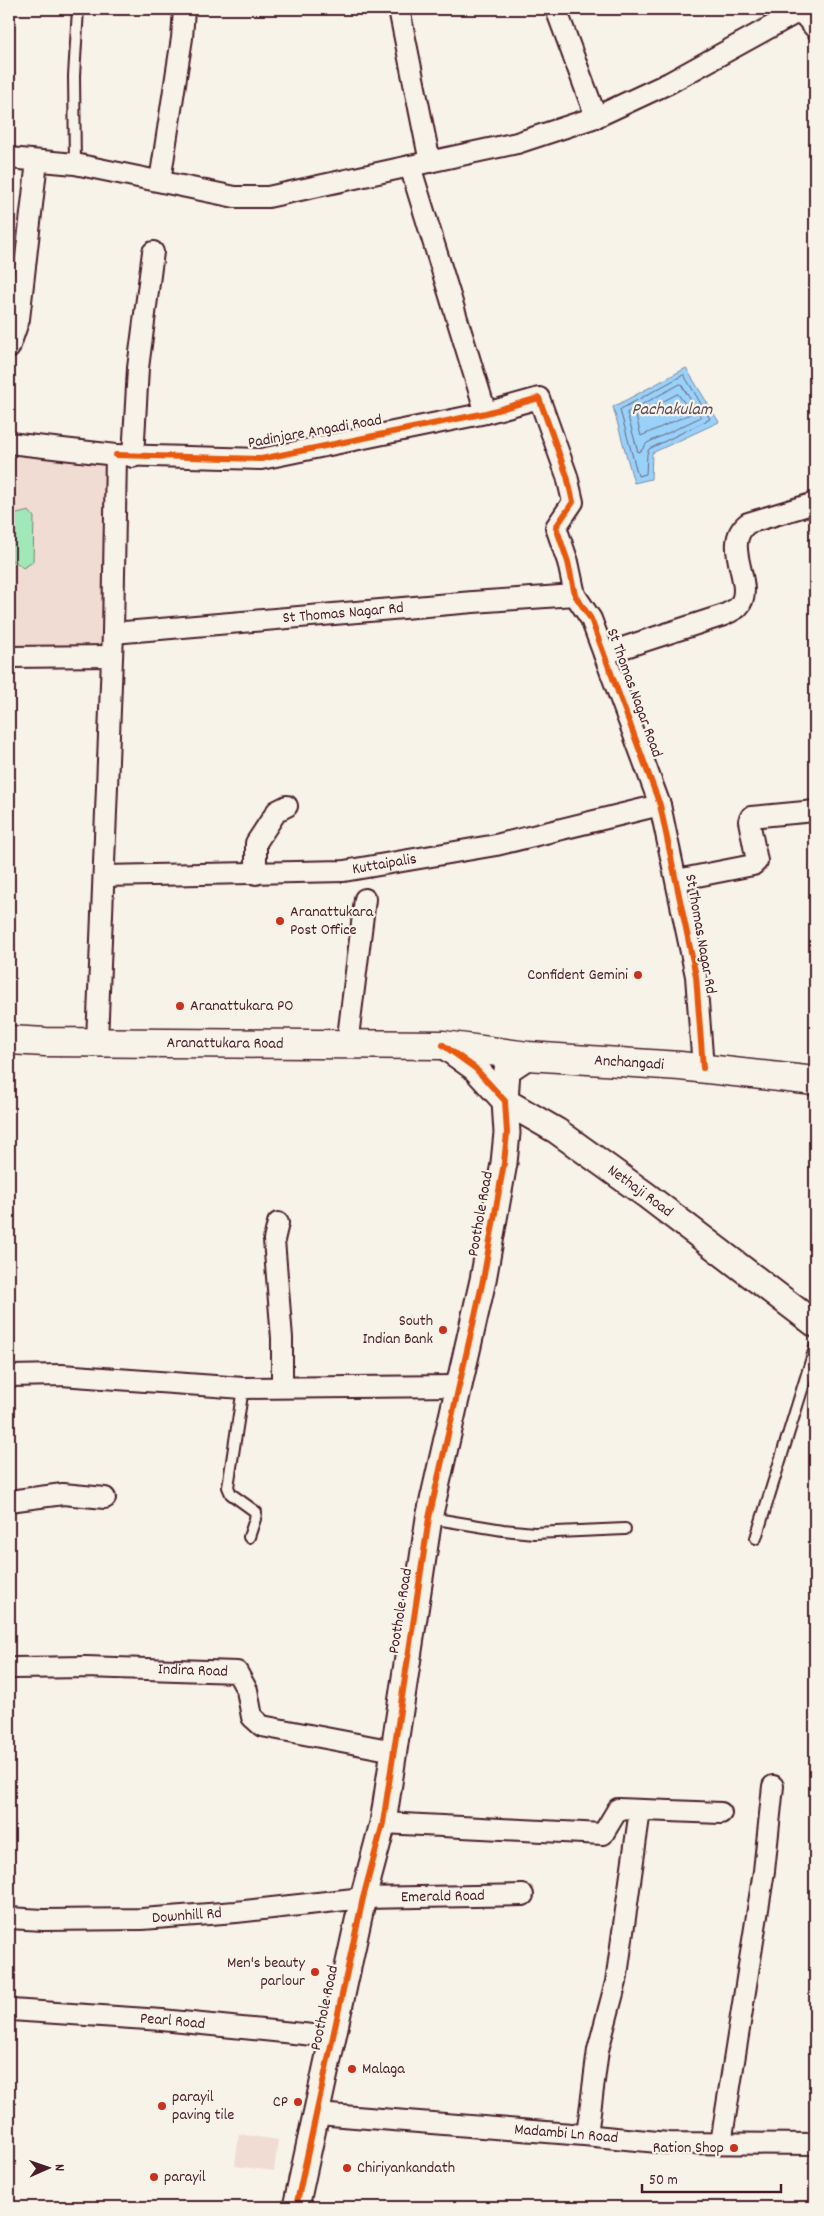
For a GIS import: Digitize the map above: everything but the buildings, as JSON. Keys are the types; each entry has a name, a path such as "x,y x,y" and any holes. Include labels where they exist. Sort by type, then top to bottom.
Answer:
{"main road":[{"name":"Aranattukara Road","path":"9,1040 443,1045"},
{"name":"Anchangadi","path":"443,1045 528,1056 703,1068 815,1081"}],"street":[{"path":"160,181 182,38 184,9"},
{"path":"399,9 430,162"},
{"path":"556,9 596,117"},
{"path":"9,158 75,164 235,197 268,197 517,143 596,117 669,83 802,10 815,28"},
{"path":"9,348 37,160"},
{"path":"410,166 486,413"},
{"path":"98,1042 113,633 125,456 153,252"},
{"name":"Padinjare Angadi Road","path":"9,443 125,456 261,459 486,413 539,398 567,476 574,502 556,527 568,562 574,595"},
{"path":"604,654 724,615 738,607 744,598 736,540 740,529 748,523 815,504"},
{"name":"St Thomas Nagar Rd","path":"113,633 463,602 574,595"},
{"name":"St Thomas Nagar Road","path":"574,595 591,619 660,805"},
{"path":"9,657 112,656"},
{"name":"St Thomas Nagar Rd","path":"660,805 696,976 703,1068"},
{"name":"Kuttaipalis","path":"104,876 344,871 496,845 660,805"},
{"path":"256,874 256,843 277,811 287,806"},
{"path":"677,880 753,865 757,861 749,820 751,817 815,810"},
{"path":"347,1045 365,899"},
{"path":"443,1045 475,1068 505,1101"},
{"path":"505,1101 507,1070 528,1056"},
{"name":"Nethaji Road","path":"505,1101 558,1131 646,1195 815,1324"},
{"name":"Poothole Road","path":"296,2207 363,1898 383,1823 429,1518 457,1386 483,1280 504,1163 507,1133 505,1101"},
{"path":"278,1223 274,1240 282,1338 282,1387"},
{"path":"9,1376 60,1375 243,1388 457,1386"},
{"path":"9,1501 63,1494 104,1498"},
{"name":"Indira Road","path":"14,1668 86,1666 237,1672 247,1690 252,1717 262,1726 394,1751"},
{"path":"721,2144 764,1871 773,1786"},
{"path":"383,1823 602,1834 618,1809 721,1813"},
{"path":"587,2135 598,2050 616,1982 640,1810"},
{"name":"Emerald Road","path":"363,1898 523,1895"},
{"name":"Downhill Rd","path":"9,1918 43,1920 142,1919 236,1912 363,1898"},
{"name":"Pearl Road","path":"11,2010 162,2020 334,2036"},
{"name":"Madambi Ln Road","path":"317,2114 587,2135 668,2144 815,2144"}],"lane":[{"path":"75,164 74,76 78,9"},
{"path":"756,1538 815,1348"},
{"path":"243,1388 228,1487 231,1494 256,1512 256,1519 249,1537"},
{"path":"429,1518 534,1533 625,1528"}],"shaded area":[{"path":"9,450 108,462 105,649 9,650"},
{"path":"239,2134 278,2140 274,2171 235,2166"}],"green space":[{"path":"29,511 34,517 33,562 23,568 15,561 9,561 9,516"}],"water":[{"name":"Pachakulam","path":"686,368 719,422 652,453 651,479 634,483 613,407"}],"cycle path":[{"path":"116,455 261,459 486,413 539,398 567,476 573,502 556,527 568,562 575,595 591,619 660,805 696,976 703,1068"},
{"path":"296,2207 363,1898 383,1823 429,1518 483,1280 504,1163 507,1133 505,1101 475,1068 443,1045"}],"place":[{"name":"Aranattukara Post Office","path":"280,921"},
{"name":"Confident Gemini","path":"638,975"},
{"name":"Aranattukara PO","path":"180,1006"},
{"name":"South Indian Bank","path":"443,1330"},
{"name":"Men's beauty parlour","path":"315,1972"},
{"name":"Malaga","path":"352,2069"},
{"name":"CP","path":"298,2102"},
{"name":"parayil paving tile","path":"162,2106"},
{"name":"Ration Shop","path":"734,2148"},
{"name":"Chiriyankandath","path":"347,2168"},
{"name":"parayil","path":"154,2177"}]}
